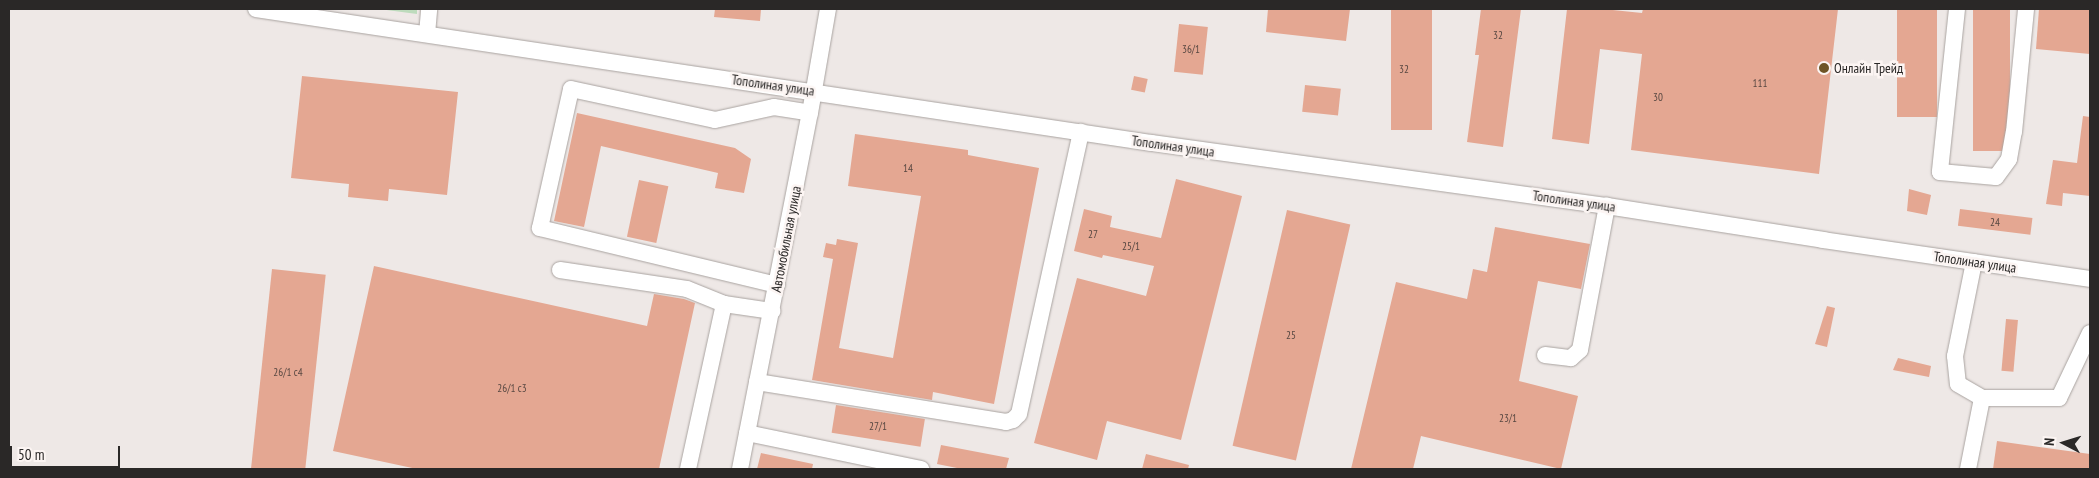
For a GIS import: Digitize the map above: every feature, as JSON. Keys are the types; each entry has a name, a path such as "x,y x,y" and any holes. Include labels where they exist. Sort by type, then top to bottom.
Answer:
{"street":[{"name":"Тополиная улица","path":"256,9 1082,132 1607,206 2090,279"},
{"path":"427,34 429,9"},
{"name":"Автомобильная улица","path":"740,469 810,113 828,9"},
{"path":"1957,9 1940,172 1996,177 2009,159 2014,132 2026,9"},
{"path":"777,285 540,228 571,89 715,120 774,107 810,113"},
{"path":"757,382 1006,422 1013,420 1019,414 1082,132"},
{"path":"1545,355 1572,358 1580,350 1607,206"},
{"path":"1974,262 1955,356 1958,384 1982,398 2059,398 2090,333"},
{"path":"560,270 687,289 724,304 772,311"},
{"path":"688,469 724,304"},
{"path":"1968,469 1982,398"},
{"path":"747,433 920,469"}],"green space":[{"path":"379,9 417,9 417,14"}],"building":[{"path":"715,9 761,9 760,21 714,17"},
{"path":"1268,9 1350,9 1346,41 1266,32"},
{"path":"1391,9 1432,9 1432,130 1391,130"},
{"path":"1481,9 1521,9 1503,147 1467,142 1479,55 1475,55"},
{"path":"1567,9 1603,9 1642,13 1643,9 1838,9 1819,174 1631,150 1642,54 1600,49 1589,144 1552,139"},
{"path":"1897,9 1937,9 1937,117 1897,117"},
{"path":"1973,9 2010,9 2010,151 1973,151"},
{"path":"2039,9 2090,9 2090,54 2036,49"},
{"path":"1179,24 1208,27 1203,75 1174,72"},
{"path":"302,76 458,92 447,195 389,189 388,201 348,197 349,184 291,178"},
{"path":"1134,76 1148,79 1145,93 1131,90"},
{"path":"1305,85 1341,89 1338,116 1302,112"},
{"path":"577,113 735,148 751,159 744,193 715,188 718,173 601,146 584,227 554,221"},
{"path":"2083,116 2090,117 2090,196 2063,193 2062,206 2046,204 2053,160 2077,163"},
{"path":"855,134 968,150 968,155 1039,168 994,404 933,392 932,400 812,380 833,259 823,257 826,243 836,245 837,239 858,243 839,348 893,358 921,196 848,186"},
{"path":"1176,179 1242,196 1181,440 1107,421 1097,460 1034,443 1077,278 1146,296 1154,266 1103,255 1102,258 1074,251 1084,209 1112,216 1110,227 1161,238"},
{"path":"639,180 668,186 656,243 627,237"},
{"path":"1909,189 1931,195 1927,215 1907,211"},
{"path":"1960,209 2032,218 2030,235 1958,226"},
{"path":"1287,210 1350,225 1296,460 1233,446"},
{"path":"1495,227 1590,244 1581,289 1538,281 1519,381 1578,396 1561,469 1421,436 1413,469 1351,469 1396,282 1467,299 1473,269 1487,272"},
{"path":"374,266 647,326 654,294 684,299 695,303 659,469 417,469 333,451"},
{"path":"272,269 326,275 305,469 251,469"},
{"path":"1827,306 1835,308 1827,347 1815,344"},
{"path":"2006,319 2018,320 2013,372 2001,371"},
{"path":"1898,358 1931,366 1929,377 1893,370"},
{"path":"836,405 925,419 921,447 832,433"},
{"path":"1997,441 2090,454 2090,469 1993,469"},
{"path":"941,445 1009,458 1006,469 962,469 937,464"},
{"path":"761,453 813,464 812,469 757,469"},
{"path":"1146,454 1189,465 1188,469 1142,469"}],"place":[{"name":"Онлайн Трейд","path":"1824,68"}]}
